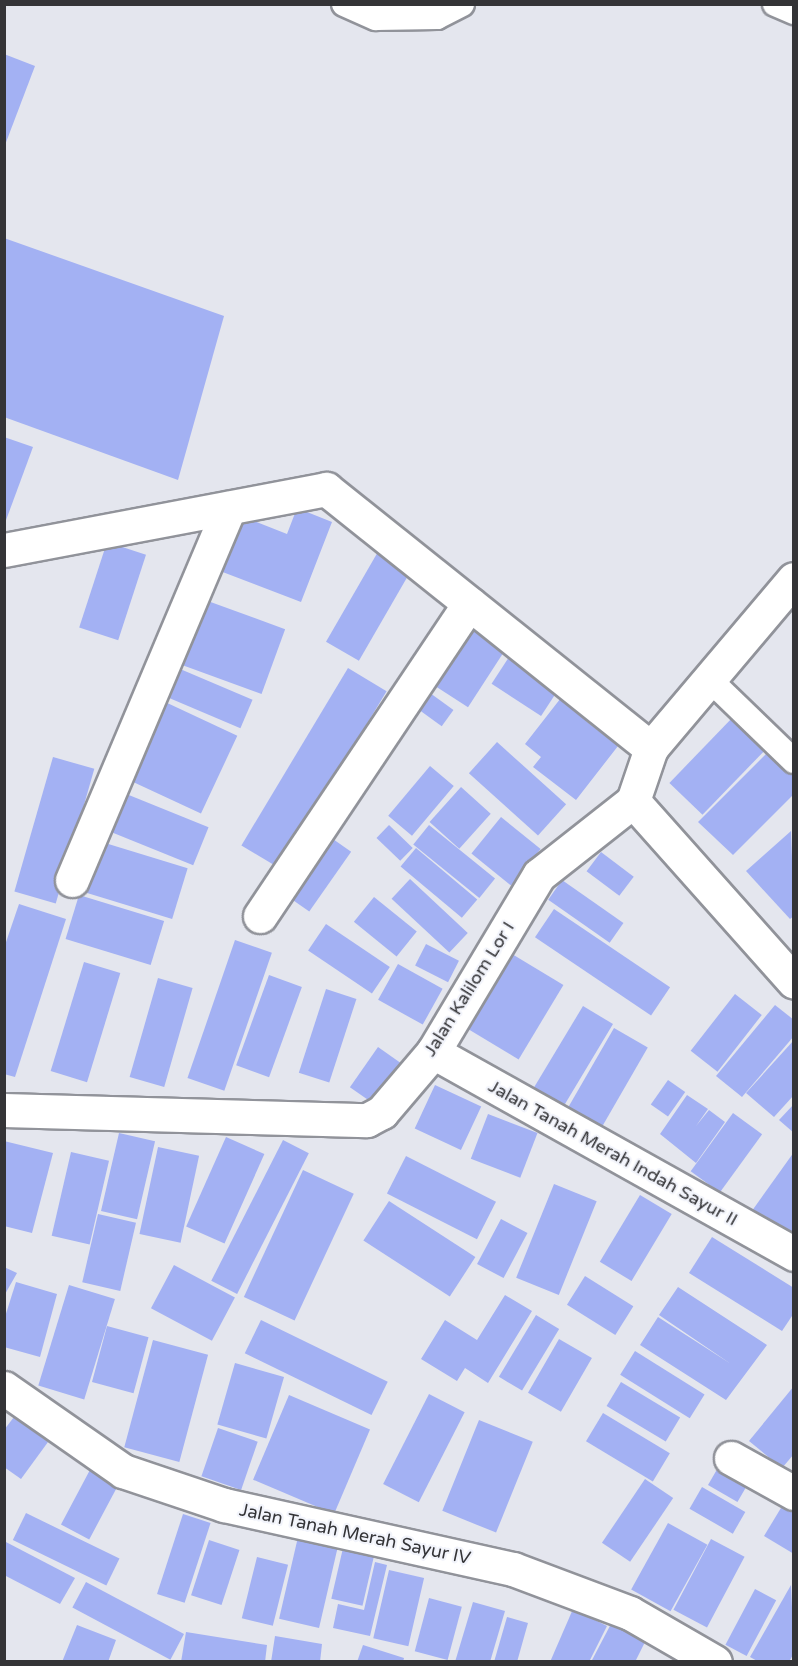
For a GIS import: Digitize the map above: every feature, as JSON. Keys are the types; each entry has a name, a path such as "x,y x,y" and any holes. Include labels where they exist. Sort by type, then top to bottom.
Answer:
{"street":[{"path":"4,550 229,508 310,489 336,493 469,604 651,748"},
{"path":"72,880 229,508"},
{"path":"794,579 651,748 633,801 794,982"},
{"path":"260,916 469,604"},
{"name":"Jalan Kalilom Lor I","path":"4,1110 348,1123 382,1112 433,1053 539,875 633,801"},
{"name":"Jalan Tanah Merah Indah Sayur II","path":"433,1053 794,1254"},
{"name":"Jalan Tanah Merah Sayur IV","path":"4,1388 123,1471 224,1505 513,1569 630,1613 715,1662"},
{"path":"731,1458 794,1493"}],"lane":[{"path":"344,4 376,18 426,18 462,4"},
{"path":"775,4 794,12"},
{"path":"709,679 794,761"}],"building":[{"path":"4,54 35,66 5,145 4,145"},
{"path":"4,238 224,316 178,480 4,417"},
{"path":"4,437 33,447 5,523 4,523"},
{"path":"297,508 332,522 301,602 220,571 241,516 287,534"},
{"path":"107,542 146,555 118,640 79,628"},
{"path":"379,550 412,569 359,661 326,642"},
{"path":"194,596 285,629 262,694 170,661"},
{"path":"472,624 507,647 468,707 433,684"},
{"path":"509,657 558,689 541,716 492,684"},
{"path":"166,663 253,700 240,728 154,692"},
{"path":"348,668 387,691 280,869 241,845"},
{"path":"430,693 453,710 442,726 418,709"},
{"path":"564,694 591,715 586,721 618,746 576,800 533,767 541,757 525,744"},
{"path":"163,701 237,736 201,814 127,779"},
{"path":"734,716 767,748 702,815 669,783"},
{"path":"497,742 566,804 538,835 469,773"},
{"path":"769,751 794,775 794,794 733,855 698,822"},
{"path":"53,757 94,769 56,903 14,892"},
{"path":"430,766 454,786 412,836 388,816"},
{"path":"461,787 491,814 459,849 430,822"},
{"path":"114,789 209,827 193,865 99,827"},
{"path":"501,817 541,849 511,886 471,854"},
{"path":"389,825 413,848 400,861 376,838"},
{"path":"429,825 495,878 479,898 413,844"},
{"path":"320,830 351,852 309,912 278,890"},
{"path":"791,831 794,916 790,919 746,871"},
{"path":"92,839 188,868 172,919 77,890"},
{"path":"416,848 477,899 462,918 401,866"},
{"path":"601,852 634,877 619,896 587,871"},
{"path":"410,879 468,933 449,953 392,899"},
{"path":"562,880 623,923 610,943 548,900"},
{"path":"79,895 164,921 151,965 66,939"},
{"path":"374,897 417,932 397,956 354,922"},
{"path":"19,904 66,919 15,1077 4,1074 4,948"},
{"path":"554,909 670,987 651,1015 535,937"},
{"path":"326,924 390,967 372,994 308,951"},
{"path":"235,940 272,953 224,1091 187,1078"},
{"path":"426,944 459,961 448,982 415,965"},
{"path":"512,954 563,985 519,1059 467,1029"},
{"path":"84,962 120,973 87,1082 51,1071"},
{"path":"398,964 443,989 423,1025 378,1000"},
{"path":"269,975 302,987 269,1077 236,1065"},
{"path":"158,978 193,988 164,1087 130,1077"},
{"path":"326,989 356,999 329,1083 299,1073"},
{"path":"735,994 762,1015 717,1072 691,1051"},
{"path":"775,1005 794,1020 794,1036 742,1097 716,1076"},
{"path":"583,1006 613,1024 558,1115 528,1097"},
{"path":"614,1028 648,1048 598,1133 564,1114"},
{"path":"794,1040 794,1095 774,1117 746,1093"},
{"path":"378,1047 402,1064 374,1104 350,1087"},
{"path":"668,1080 685,1092 668,1117 651,1105"},
{"path":"435,1085 481,1107 461,1150 415,1129"},
{"path":"687,1095 708,1109 696,1126 709,1110 725,1122 696,1163 660,1134"},
{"path":"794,1104 794,1133 779,1120"},
{"path":"733,1113 762,1134 720,1192 691,1171"},
{"path":"488,1114 537,1133 520,1178 471,1159"},
{"path":"119,1133 155,1141 137,1219 101,1211"},
{"path":"226,1137 264,1154 225,1244 186,1227"},
{"path":"283,1140 309,1153 237,1294 211,1281"},
{"path":"4,1141 53,1153 32,1233 4,1226"},
{"path":"158,1147 199,1156 181,1243 139,1234"},
{"path":"71,1152 109,1161 90,1245 52,1236"},
{"path":"794,1152 794,1238 749,1215"},
{"path":"406,1156 496,1202 477,1239 387,1193"},
{"path":"303,1170 354,1194 295,1321 244,1297"},
{"path":"554,1184 597,1201 559,1295 516,1278"},
{"path":"640,1195 672,1214 632,1281 600,1262"},
{"path":"389,1201 475,1257 450,1297 363,1240"},
{"path":"98,1214 136,1223 120,1291 82,1282"},
{"path":"501,1219 527,1233 504,1278 477,1264"},
{"path":"712,1237 794,1288 794,1313 782,1331 689,1273"},
{"path":"174,1265 235,1297 212,1341 151,1308"},
{"path":"4,1267 17,1273 4,1296"},
{"path":"585,1276 633,1306 615,1335 567,1305"},
{"path":"16,1282 57,1294 40,1357 4,1347 4,1320"},
{"path":"69,1285 115,1299 84,1399 38,1385"},
{"path":"678,1287 767,1345 726,1400 640,1345 658,1317 731,1364 659,1315"},
{"path":"505,1295 532,1311 488,1383 465,1368 457,1381 421,1359 445,1320 477,1340"},
{"path":"536,1315 559,1329 522,1391 499,1377"},
{"path":"261,1320 388,1382 372,1415 245,1353"},
{"path":"107,1326 149,1337 134,1393 92,1382"},
{"path":"559,1339 592,1358 561,1412 528,1393"},
{"path":"153,1340 208,1355 179,1462 124,1447"},
{"path":"635,1351 705,1394 690,1418 620,1375"},
{"path":"235,1363 284,1377 266,1439 217,1425"},
{"path":"621,1382 680,1418 666,1442 607,1406"},
{"path":"794,1386 794,1454 782,1468 749,1441"},
{"path":"429,1394 465,1412 419,1502 383,1484"},
{"path":"289,1395 370,1429 334,1514 253,1480"},
{"path":"603,1413 670,1453 653,1481 586,1441"},
{"path":"14,1417 48,1442 21,1479 4,1467 4,1430"},
{"path":"479,1420 533,1442 496,1533 442,1511"},
{"path":"218,1428 258,1442 241,1490 201,1476"},
{"path":"719,1466 748,1483 737,1502 708,1485"},
{"path":"91,1468 119,1483 89,1540 61,1525"},
{"path":"645,1479 673,1498 630,1562 602,1543"},
{"path":"702,1487 745,1512 733,1534 690,1509"},
{"path":"787,1498 794,1502 794,1554 764,1536"},
{"path":"26,1513 119,1559 106,1586 13,1540"},
{"path":"183,1514 211,1523 185,1603 157,1594"},
{"path":"668,1523 707,1545 671,1611 631,1589"},
{"path":"298,1537 338,1546 319,1628 279,1619"},
{"path":"711,1539 745,1557 707,1627 673,1610"},
{"path":"209,1540 239,1550 222,1605 191,1595"},
{"path":"4,1541 75,1578 60,1604 4,1575"},
{"path":"343,1548 374,1555 362,1606 331,1599"},
{"path":"257,1557 288,1565 273,1626 242,1618"},
{"path":"375,1562 387,1565 370,1636 333,1628 338,1604 364,1610"},
{"path":"389,1570 424,1578 408,1646 373,1638"},
{"path":"86,1582 184,1634 170,1660 72,1608"},
{"path":"791,1585 794,1653 789,1662 759,1662 750,1657"},
{"path":"755,1589 776,1600 747,1656 725,1645"},
{"path":"429,1598 462,1607 448,1660 415,1651"},
{"path":"473,1602 505,1611 490,1662 455,1662"},
{"path":"573,1609 607,1626 589,1662 550,1662"},
{"path":"507,1617 528,1623 517,1662 494,1662"},
{"path":"612,1622 646,1640 635,1662 591,1662"},
{"path":"77,1625 116,1640 108,1662 62,1662"},
{"path":"186,1632 267,1645 265,1662 181,1662"},
{"path":"275,1636 322,1644 320,1662 271,1662"},
{"path":"363,1645 404,1658 403,1662 357,1662"}]}
